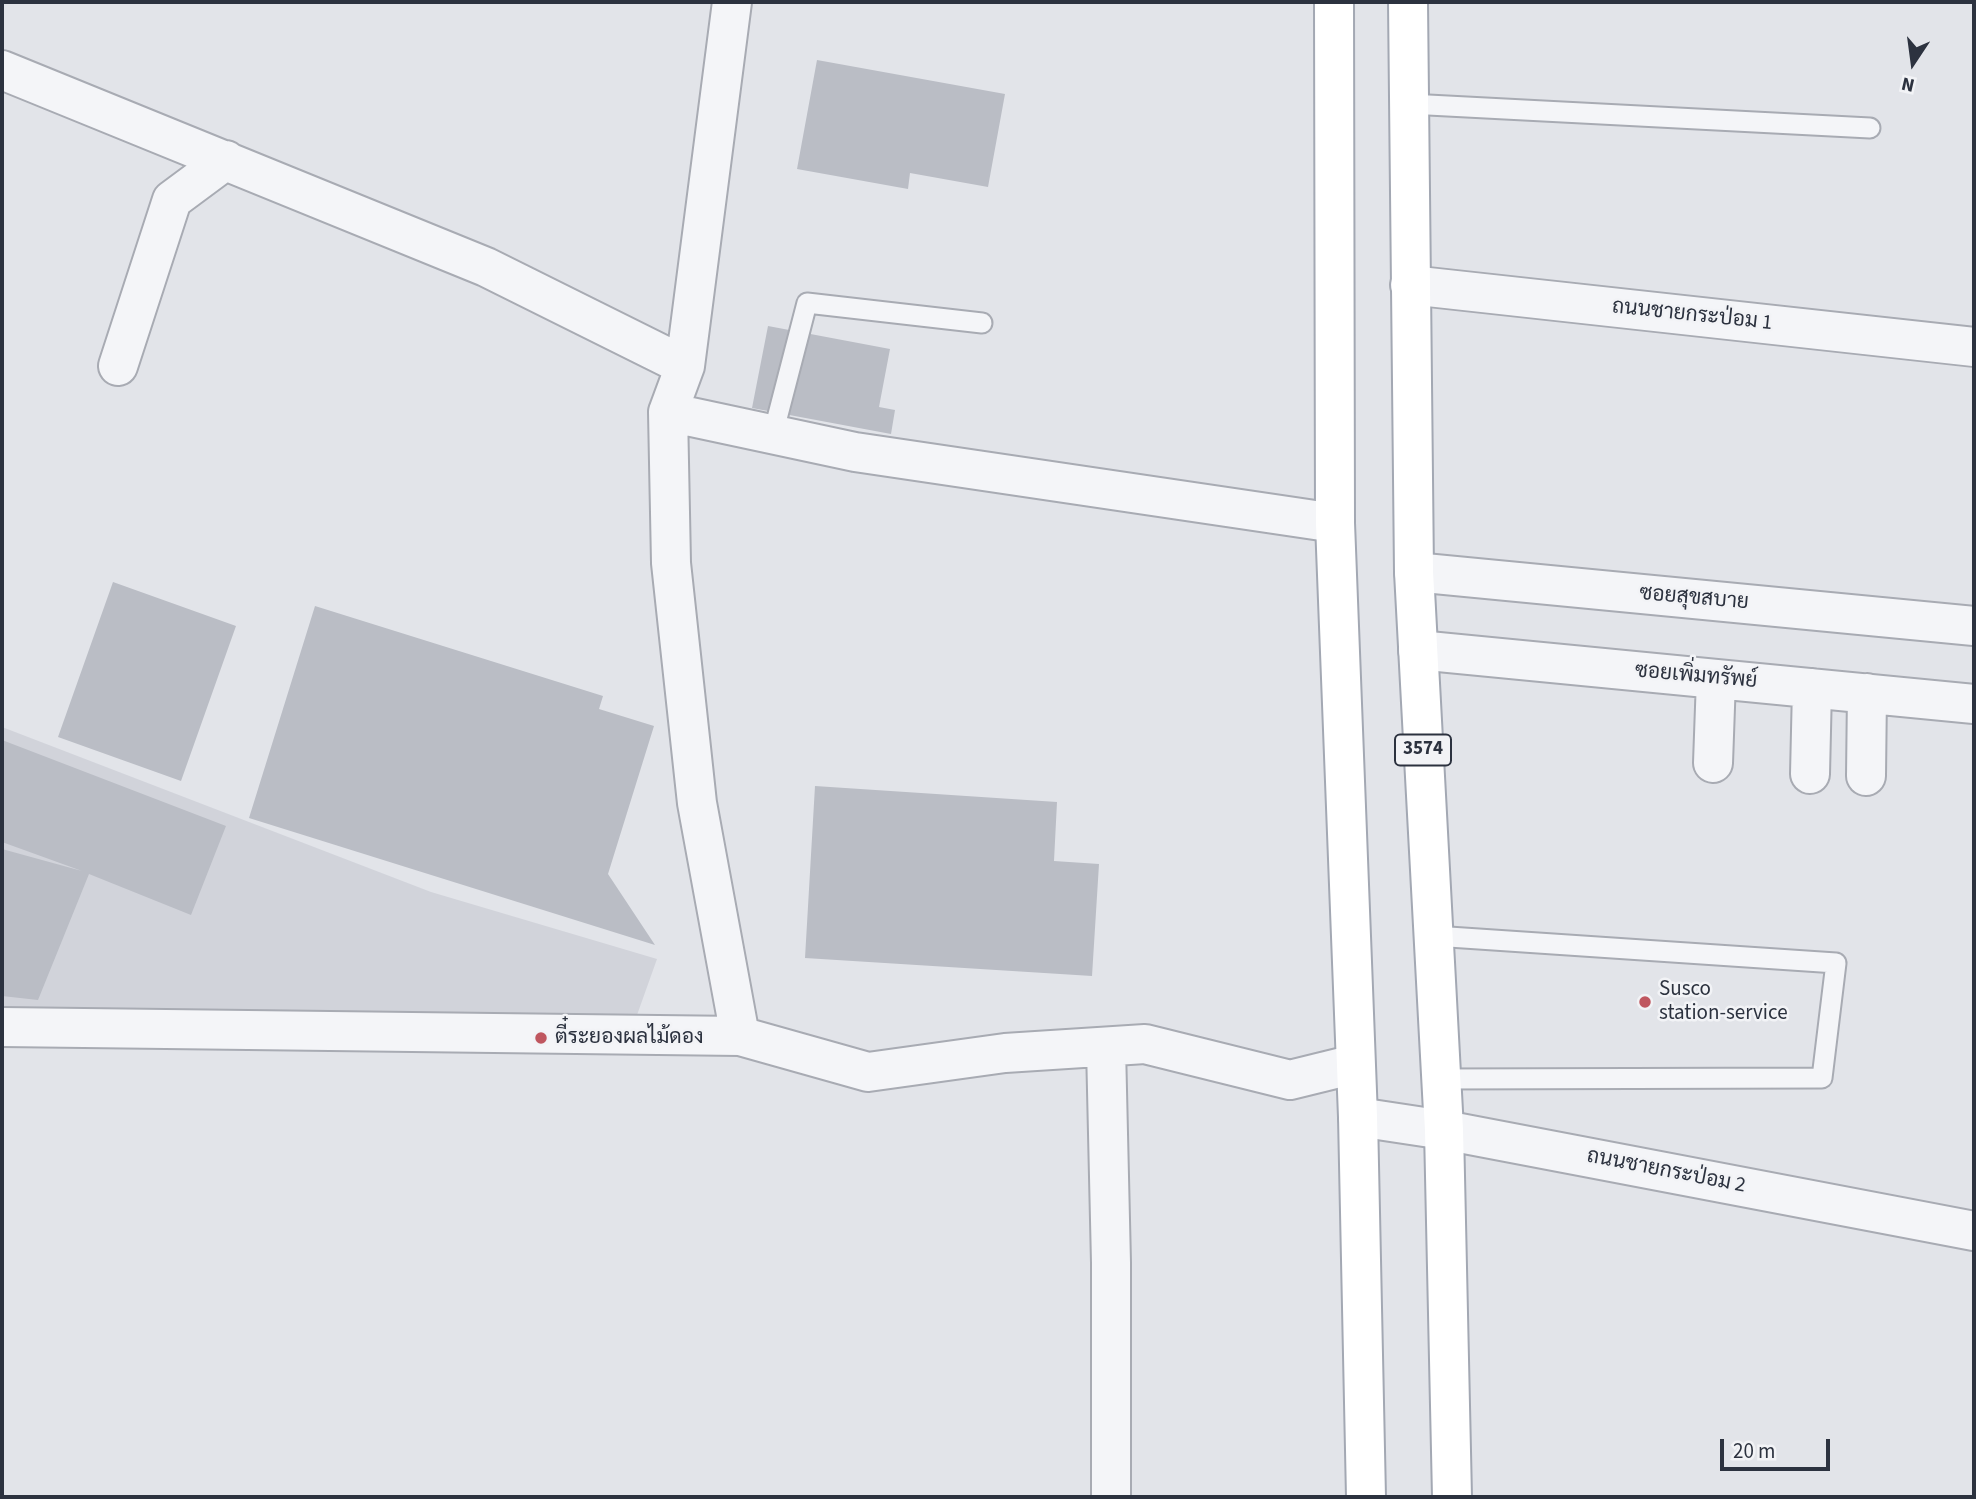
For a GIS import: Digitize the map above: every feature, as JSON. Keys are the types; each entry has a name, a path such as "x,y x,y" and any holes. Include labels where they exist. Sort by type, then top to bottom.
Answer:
{"main road":[{"path":"1334,2 1335,523 1358,1117 1366,1497"},
{"name":"3574","path":"1408,2 1414,572 1444,1130 1452,1497"}],"street":[{"path":"732,2 685,366 668,412 671,563 697,803 740,1036"},
{"path":"2,70 486,267 685,366"},
{"path":"118,366 172,200 226,160"},
{"name":"ถนนชายกระป่อม 1","path":"1410,285 1974,347"},
{"path":"668,412 855,452 1335,523"},
{"name":"ซอยสุขสบาย","path":"1414,572 1974,626"},
{"name":"ซอยเพิ่มทรัพย์","path":"1418,650 1974,704"},
{"path":"1713,763 1716,679"},
{"path":"1811,774 1812,688"},
{"path":"1866,776 1867,693"},
{"path":"2,1027 740,1036 868,1072 1005,1053 1145,1044 1290,1080 1355,1064"},
{"path":"1106,1047 1111,1263 1111,1497"},
{"name":"ถนนชายกระป่อม 2","path":"1358,1117 1444,1130 1974,1231"}],"lane":[{"path":"1409,104 1870,128"},
{"path":"773,434 807,303 982,323"},
{"path":"1434,936 1836,963 1822,1078 1441,1079"}],"shaded area":[{"path":"2,727 431,892 657,959 637,1015 2,1015"}],"building":[{"path":"817,60 1005,94 988,187 910,173 908,189 797,169"},
{"path":"768,326 890,349 879,407 895,410 891,434 752,408"},
{"path":"113,582 236,626 181,781 58,737"},
{"path":"315,606 603,696 599,709 654,726 608,874 655,945 249,818"},
{"path":"2,740 226,826 191,915 89,874 38,1000 2,996 2,849 82,871 2,842"},
{"path":"815,786 1057,802 1054,861 1099,864 1092,976 805,958"}],"place":[{"name":"Susco station-service","path":"1645,1002"},
{"name":"ตี๋ระยองผลไม้ดอง","path":"541,1038"}]}
